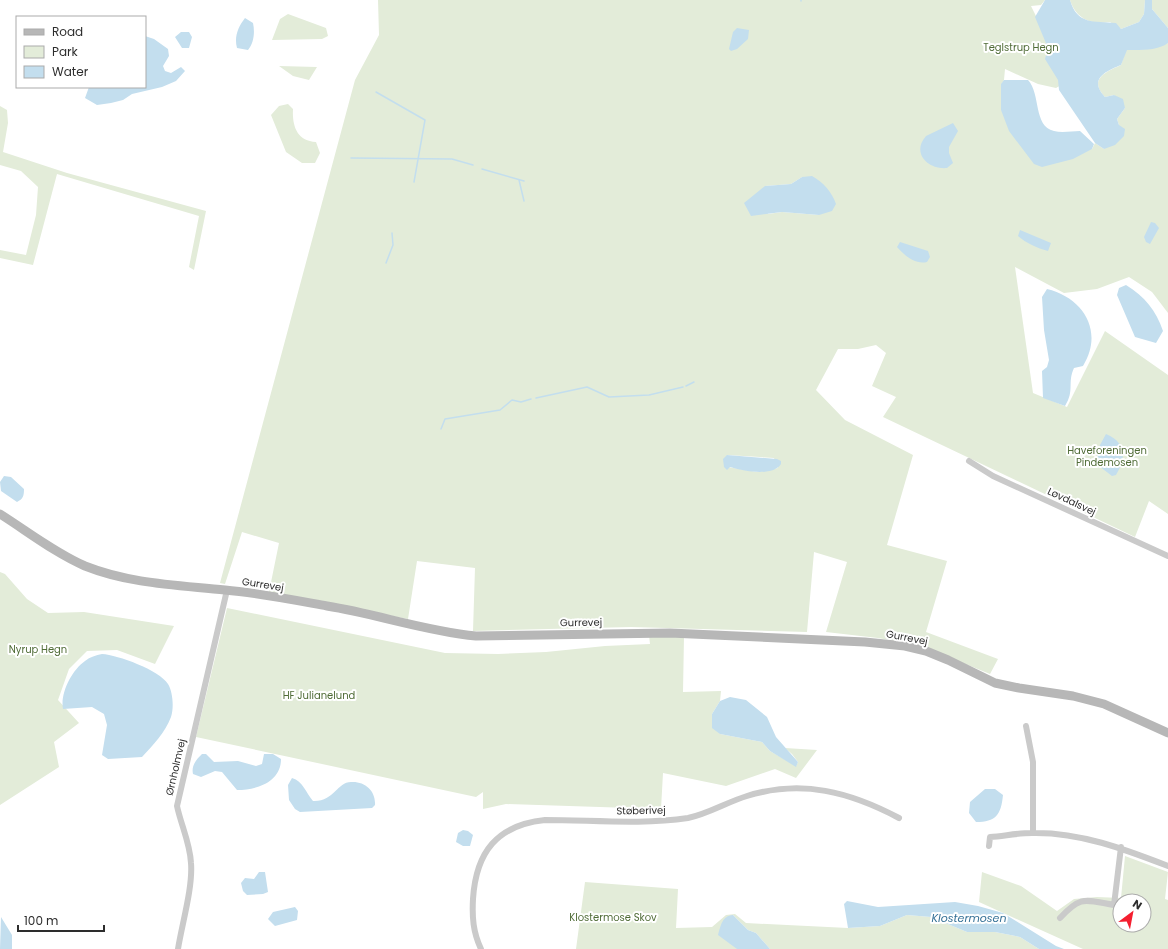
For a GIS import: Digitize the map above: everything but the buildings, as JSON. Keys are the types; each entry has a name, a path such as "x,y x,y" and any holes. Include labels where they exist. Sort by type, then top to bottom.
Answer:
{"street":[{"name":"Løvdalsvej","path":"968,461 993,476 1168,556"},
{"name":"Gurrevej","path":"0,514 70,558 97,570 122,578 146,582 228,590 328,606 443,632 476,636 670,633 865,642 905,646 926,651 948,660 995,683 1073,696 1104,704 1168,733"},
{"name":"Ørnholmvej","path":"178,949 190,885 192,864 185,832 177,806 228,590"},
{"path":"1026,726 1033,762 1033,833"},
{"name":"Støberivej","path":"481,949 476,938 472,918 474,883 478,866 486,851 498,838 512,828 528,822 545,820 667,820 690,817 747,796 788,788 837,792 858,798 899,818"},
{"path":"989,846 990,838 1033,833 1088,839 1121,847 1168,866"},
{"path":"1060,918 1078,901 1087,900 1114,905 1121,847"}],"green space":[{"path":"378,0 1045,0 1041,5 1031,6 1068,81 1056,88 1038,84 1005,69 1004,80 1001,85 1001,110 1092,149 1095,143 1104,149 1119,125 1117,119 1125,108 1114,95 1105,97 1100,91 1098,85 1101,77 1110,70 1121,65 1126,50 1138,50 1168,43 1168,313 1152,292 1129,277 1097,289 1064,293 1015,267 1033,393 1067,407 1105,331 1168,375 1168,514 1149,501 1135,537 883,417 896,397 872,386 886,353 876,345 858,349 838,349 816,390 845,420 913,455 887,545 947,561 926,632 998,659 990,674 919,645 878,638 826,632 847,562 814,552 807,632 631,627 473,631 475,568 417,561 408,619 269,592 279,543 242,532 225,584 220,583 355,80 379,35","holes":["802,177 819,215 782,212 768,214 765,186 791,184","727,455 774,458 778,468 757,472 728,467"]},
{"path":"1070,0 1145,0 1144,14 1139,22 1121,29 1110,22 1103,23 1085,19 1076,12"},
{"path":"1152,0 1168,0 1168,28 1152,9"},
{"path":"288,14 326,28 328,36 322,39 272,40 280,19"},
{"path":"279,66 317,67 309,80 293,76"},
{"path":"288,104 293,109 297,132 304,139 316,142 320,153 315,163 302,163 286,152 271,115 279,106"},
{"path":"0,106 7,110 8,123 3,152 67,173 206,211 194,270 189,267 199,216 57,174 33,265 0,258 0,250 26,255 36,215 38,187 21,171 0,165"},
{"name":"Nyrup Hegn","path":"0,572 5,574 27,599 48,613 84,612 174,626 155,664 117,650 87,651 69,669 58,700 79,723 54,742 59,767 0,805"},
{"name":"HF Julianelund","path":"227,608 445,653 498,654 546,652 605,646 650,644 649,635 684,636 683,692 721,691 720,701 712,714 720,734 762,742 770,751 796,766 798,762 785,748 817,750 796,778 775,769 726,786 663,773 661,809 506,804 483,809 483,792 476,797 196,737"},
{"path":"1125,856 1168,872 1165,899 1168,900 1168,949 1083,949 979,902 982,872 1021,886 1057,911 1074,899 1112,898 1112,933 1152,933 1152,893 1121,893"},
{"name":"Klostermose Skov","path":"585,882 678,889 676,928 712,927 726,915 735,914 746,923 848,928 880,926 907,915 931,917 967,932 995,932 1020,937 1039,949 770,949 756,933 748,930 733,915 737,949 576,949"}],"water":[{"path":"1045,0 1070,0 1077,14 1082,18 1087,20 1116,23 1121,29 1139,22 1144,14 1145,0 1152,0 1152,9 1168,28 1168,43 1164,46 1154,49 1127,50 1121,65 1101,76 1098,85 1100,91 1105,97 1114,95 1123,99 1125,108 1117,119 1119,125 1125,129 1124,136 1115,145 1104,149 1095,143 1059,90 1058,80 1045,59 1048,48 1035,17"},
{"path":"245,18 253,23 254,26 253,41 248,50 237,48 236,44 237,32"},
{"path":"737,28 749,30 748,39 737,49 731,51 729,49 733,32"},
{"path":"181,32 189,32 192,37 189,48 182,48 175,37"},
{"path":"146,36 154,39 168,49 169,56 163,66 165,71 171,73 181,67 185,71 176,81 162,87 132,94 123,100 97,105 85,98 89,88 146,88"},
{"path":"1004,80 1028,80 1035,93 1040,116 1047,128 1057,132 1080,131 1094,144 1092,149 1073,159 1042,167 1034,164 1009,131 1001,110 1001,84"},
{"path":"953,123 958,131 949,147 949,153 953,163 947,168 940,168 928,163 921,154 920,148 922,142 926,136"},
{"path":"812,176 820,181 830,191 836,204 832,211 819,215 782,212 751,216 744,203 765,186 791,184 802,177"},
{"path":"1151,222 1155,223 1159,228 1150,244 1146,242 1144,237"},
{"path":"1020,230 1051,243 1048,251 1021,239 1018,236"},
{"path":"900,242 928,251 930,257 927,262 923,263 914,261 906,256 897,247"},
{"path":"1126,285 1144,299 1157,317 1163,331 1156,343 1135,337 1117,295 1119,288"},
{"path":"1047,289 1060,293 1080,308 1087,318 1091,329 1089,353 1083,366 1074,368 1071,378 1070,395 1065,406 1043,398 1042,371 1047,367 1049,360 1044,330 1042,297"},
{"path":"1106,434 1118,442 1123,452 1122,463 1116,475 1112,476 1095,463 1100,445"},
{"path":"727,455 777,459 781,461 781,464 771,471 765,472 742,470 730,467 727,470 724,467 723,459"},
{"path":"4,476 11,477 24,489 24,494 21,500 17,502 1,491 0,482"},
{"path":"102,654 118,657 138,664 163,679 170,687 172,700 171,717 162,734 142,757 108,759 102,755 107,725 104,714 92,707 63,709 63,696 65,689 76,670 89,658"},
{"path":"730,697 746,700 767,717 776,737 798,762 796,767 770,751 762,742 720,734 712,728 712,714 720,701"},
{"path":"202,754 206,754 214,762 238,761 256,766 262,764 264,754 273,754 281,759 277,774 272,779 260,786 245,790 237,790 222,772 215,771 201,777 193,774 196,760"},
{"path":"292,778 302,784 313,801 326,798 346,783 361,783 372,791 375,805 372,808 300,812 295,809 289,800 288,785"},
{"path":"985,789 995,789 1003,795 1001,808 993,819 983,822 976,822 969,813 970,802"},
{"path":"463,830 468,831 473,835 470,846 463,846 456,842 458,833"},
{"path":"259,872 265,872 268,892 263,894 247,895 243,891 241,883 245,878 254,879"},
{"name":"Klostermosen","path":"847,901 878,907 955,902 978,906 1003,913 1056,946 1064,949 1039,949 1020,937 995,932 967,932 931,917 907,915 880,926 848,928 844,904"},
{"path":"295,907 298,911 297,920 275,926 268,919 273,912"},
{"path":"733,915 748,930 756,933 770,949 737,949 718,935 724,919"},
{"path":"1,917 12,935 12,949 0,949"}],"waterway":[{"path":"376,92 425,120 414,182"},
{"path":"351,158 452,159 473,165"},
{"path":"482,169 524,181"},
{"path":"519,180 524,201"},
{"path":"386,263 393,245 392,233"},
{"path":"686,386 694,382"},
{"path":"536,398 587,387 609,397 649,395 683,387"},
{"path":"441,429 445,419 500,410 512,400 521,402 531,399"}],"park label":[{"name":"Teglstrup Hegn","path":"1021,47"},
{"name":"Haveforeningen Pindemosen","path":"1107,456"}]}
